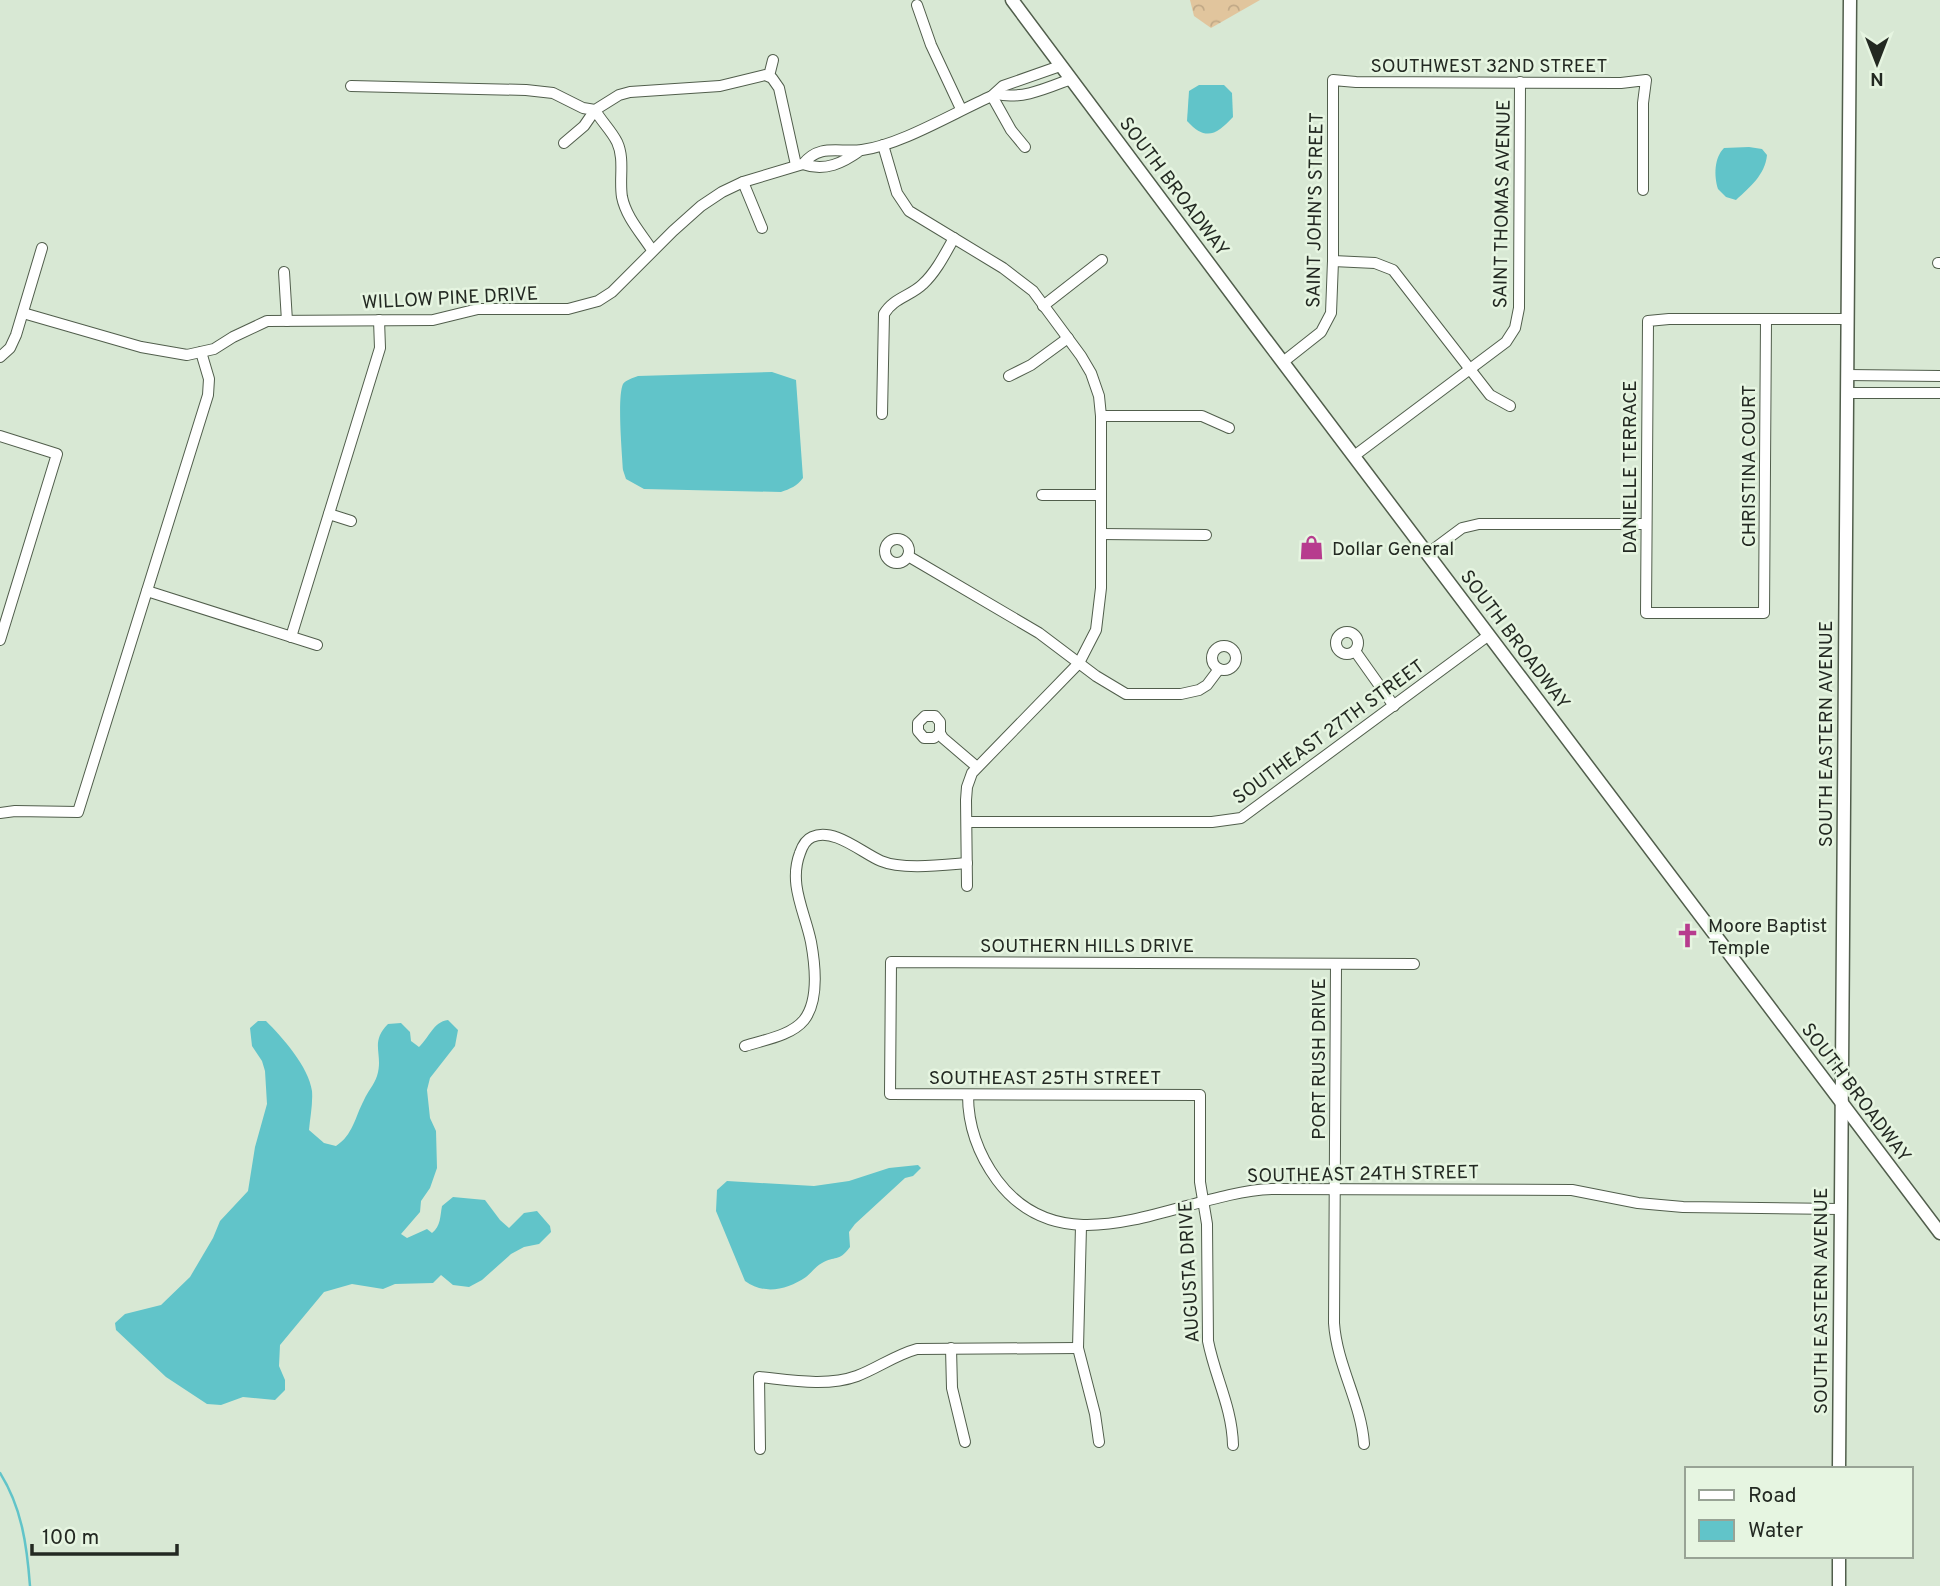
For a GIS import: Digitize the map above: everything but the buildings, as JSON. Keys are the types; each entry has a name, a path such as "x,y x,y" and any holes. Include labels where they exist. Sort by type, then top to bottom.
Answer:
{"street":[{"name":"SOUTH BROADWAY","path":"1012,0 1940,1233"},
{"name":"SOUTH EASTERN AVENUE","path":"1839,1467 1850,0"},
{"path":"917,5 931,45 961,109"},
{"path":"769,76 773,60"},
{"name":"WILLOW PINE DRIVE","path":"23,313 166,353 187,355 214,349 267,321 433,320 478,309 568,309 598,301 612,292 701,205 743,182 799,164 827,149 861,150 883,145 994,95 1003,86 1060,66"},
{"path":"564,143 584,126 595,110 619,95 630,92 700,89 765,75 779,88 799,164"},
{"name":"WILLOW PINE DRIVE","path":"994,95 1038,92 1070,79"},
{"name":"SAINT JOHN'S STREET","path":"1283,362 1312,341 1327,323 1331,313 1333,80"},
{"name":"SOUTHWEST 32ND STREET","path":"1333,80 1621,83 1646,80 1643,103 1643,190"},
{"name":"SAINT THOMAS AVENUE","path":"1353,456 1512,335 1517,320 1520,82"},
{"path":"351,86 526,90 553,93 583,108 595,110 610,131 620,152 625,208 652,250"},
{"path":"994,95 1011,130 1025,147"},
{"path":"883,145 897,194 903,204 917,217 1019,278 1068,338 1091,373 1099,396 1101,534 1100,611 1096,630 1079,663 977,767 967,787 967,886"},
{"name":"WILLOW PINE DRIVE","path":"799,164 812,167 836,165 861,150"},
{"path":"743,182 762,228"},
{"path":"882,414 884,314 894,302 917,290 931,276 954,238"},
{"path":"0,357 10,348 42,248"},
{"path":"1043,306 1102,260"},
{"path":"1333,261 1385,265 1393,270 1490,395 1510,406"},
{"path":"284,272 287,321"},
{"path":"1766,320 1848,319"},
{"path":"291,637 380,348 379,320"},
{"name":"DANIELLE TERRACE","path":"1646,612 1647,321 1766,320"},
{"name":"CHRISTINA COURT","path":"1646,612 1764,613 1766,320"},
{"path":"1009,376 1031,365 1068,338"},
{"path":"0,813 78,812 208,395 209,379 201,352"},
{"path":"1847,376 1940,376"},
{"path":"1847,393 1940,393"},
{"path":"1101,416 1202,416 1229,428"},
{"path":"0,436 57,454 0,640"},
{"path":"1042,495 1101,495"},
{"path":"329,514 351,521"},
{"path":"1427,554 1462,528 1479,524 1646,524"},
{"path":"1101,534 1206,535"},
{"path":"908,556 1039,633 1111,686 1132,695 1181,694 1199,690 1207,685 1219,668"},
{"path":"146,591 317,645"},
{"name":"SOUTHEAST 27TH STREET","path":"967,822 1234,820 1249,813 1489,635"},
{"path":"1355,651 1394,706"},
{"path":"940,733 977,767"},
{"path":"745,1046 793,1029 803,1022 810,1010 813,961 810,940 797,898 795,865 808,839 819,835 836,837 889,864 967,863"},
{"name":"SOUTHERN HILLS DRIVE","path":"890,1094 891,962 1414,964"},
{"name":"PORT RUSH DRIVE","path":"1336,964 1335,1339 1340,1361 1361,1417 1364,1444"},
{"name":"SOUTHEAST 25TH STREET","path":"890,1094 1200,1095"},
{"name":"SOUTHEAST 24TH STREET","path":"968,1095 971,1130 984,1160 1000,1184 1026,1208 1056,1221 1081,1226 1108,1225 1256,1189 1572,1190 1638,1203 1682,1207 1840,1209"},
{"name":"AUGUSTA DRIVE","path":"1200,1095 1200,1182 1208,1224 1208,1341 1232,1419 1233,1445"},
{"path":"1081,1226 1078,1348 1095,1413 1099,1442"},
{"path":"761,1449 759,1377 812,1381 843,1380 866,1372 905,1352 931,1347 1078,1348"},
{"path":"951,1348 952,1388 965,1442"},
{"path":"1839,1558 1839,1586"}],"green space":[{"path":"1190,0 1260,0 1211,28 1194,16"}],"water":[{"path":"1199,85 1224,85 1232,93 1233,117 1216,131 1200,132 1187,121 1189,91"},
{"path":"1724,148 1762,149 1767,155 1763,169 1736,200 1726,197 1717,184 1718,157"},
{"path":"772,372 796,380 803,478 796,485 781,492 644,489 626,479 623,470 620,412 621,391 626,381 638,376"},
{"path":"448,1020 458,1030 455,1046 430,1078 427,1090 430,1118 436,1131 437,1168 430,1188 421,1201 420,1212 401,1234 407,1238 427,1229 432,1233 439,1224 442,1206 453,1197 485,1200 509,1228 524,1213 537,1211 550,1226 551,1232 539,1244 524,1247 511,1254 482,1280 469,1287 453,1285 441,1275 433,1283 395,1284 383,1289 352,1284 324,1292 280,1345 279,1366 285,1380 285,1390 275,1400 243,1397 221,1405 207,1404 166,1377 116,1330 115,1323 125,1314 161,1305 190,1277 220,1221 248,1191 255,1147 267,1104 265,1071 252,1046 250,1028 258,1021 266,1021 294,1053 306,1072 312,1091 309,1130 324,1143 336,1146 350,1131 376,1079 379,1068 379,1037 388,1024 401,1023 410,1032 411,1041 419,1047 435,1027"},
{"path":"918,1165 921,1168 913,1176 905,1178 855,1224 849,1232 850,1247 842,1255 822,1263 806,1277 783,1288 760,1288 745,1281 716,1211 717,1190 727,1181 814,1186 849,1181 889,1168"}],"waterway":[{"path":"0,1473 14,1500 22,1528 30,1586"}],"place":[{"name":"Dollar General","path":"1312,548"},
{"name":"Moore Baptist Temple","path":"1688,936"}]}
